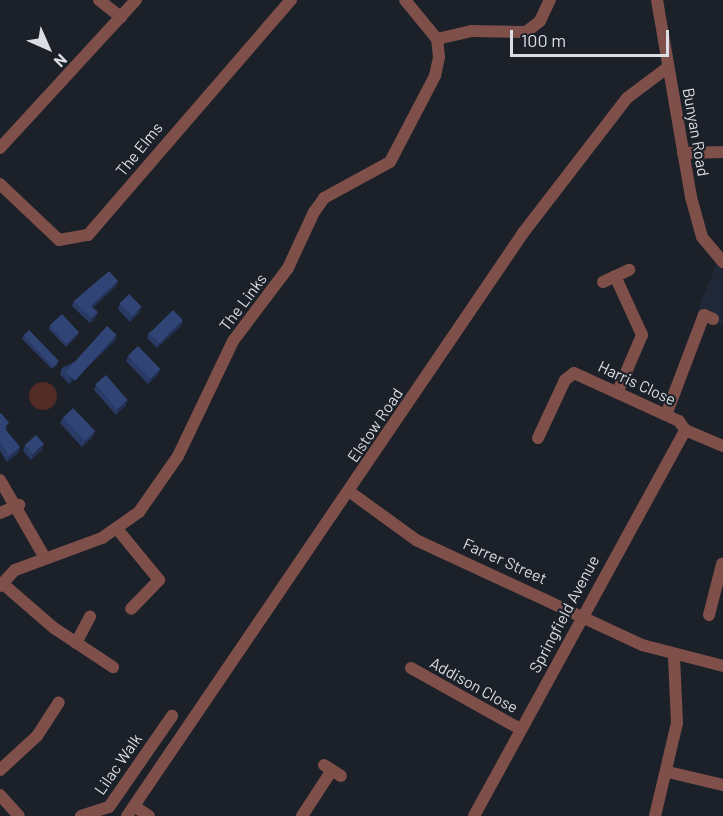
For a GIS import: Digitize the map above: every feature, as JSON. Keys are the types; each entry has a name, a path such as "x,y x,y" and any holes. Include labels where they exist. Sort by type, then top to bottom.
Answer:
{"street":[{"path":"99,0 122,17"},
{"path":"0,148 136,0"},
{"name":"The Elms","path":"0,184 59,240 88,235 291,0"},
{"path":"405,0 437,39 471,31 526,32 540,21 550,0"},
{"name":"Bunyan Road","path":"657,0 683,153 702,237 723,262"},
{"name":"The Links","path":"1,584 45,558 118,530 169,472 233,341 288,268 314,212 339,189 379,172 397,151 435,76 437,39"},
{"name":"Elstow Road","path":"131,811 350,492 523,233 627,98 667,68"},
{"path":"683,153 723,152"},
{"path":"603,282 629,270"},
{"path":"615,276 642,335 618,391"},
{"path":"666,415 704,315 712,319"},
{"name":"Harris Close","path":"537,437 568,376 581,375 666,415 685,430 723,446"},
{"name":"Springfield Avenue","path":"474,816 685,430"},
{"path":"0,480 19,505 45,558"},
{"name":"Farrer Street","path":"350,492 416,540 674,656 723,666"},
{"path":"0,513 19,505"},
{"path":"118,530 159,580 131,609"},
{"path":"715,610 722,564"},
{"path":"1,584 76,643 95,661 113,667"},
{"path":"76,643 90,617"},
{"path":"655,816 668,772 677,723 674,656"},
{"name":"Addison Close","path":"411,668 520,729"},
{"path":"0,770 37,736 59,702"},
{"name":"Lilac Walk","path":"81,816 109,807 159,725 172,716"},
{"path":"302,816 332,770"},
{"path":"668,772 719,788"},
{"path":"0,795 19,816"},
{"path":"131,811 149,816"}],"shaded area":[{"path":"716,265 723,270 723,326 697,311"},
{"path":"43,382 53,386 57,396 53,406 43,410 33,406 29,396 33,386"}],"building":[{"path":"109,271 118,281 91,306 98,312 91,318 74,301"},
{"path":"129,294 142,307 133,316 120,303"},
{"path":"173,310 183,320 160,343 150,333"},
{"path":"62,314 79,332 67,344 50,326"},
{"path":"107,326 117,335 75,381 66,372"},
{"path":"29,330 59,361 53,366 23,336"},
{"path":"138,346 160,369 150,379 128,356"},
{"path":"106,375 128,400 117,409 95,384"},
{"path":"73,408 95,431 85,441 63,418"},
{"path":"1,413 9,423 4,428 20,447 9,456 0,442"},
{"path":"36,435 44,444 33,454 25,445"}]}
